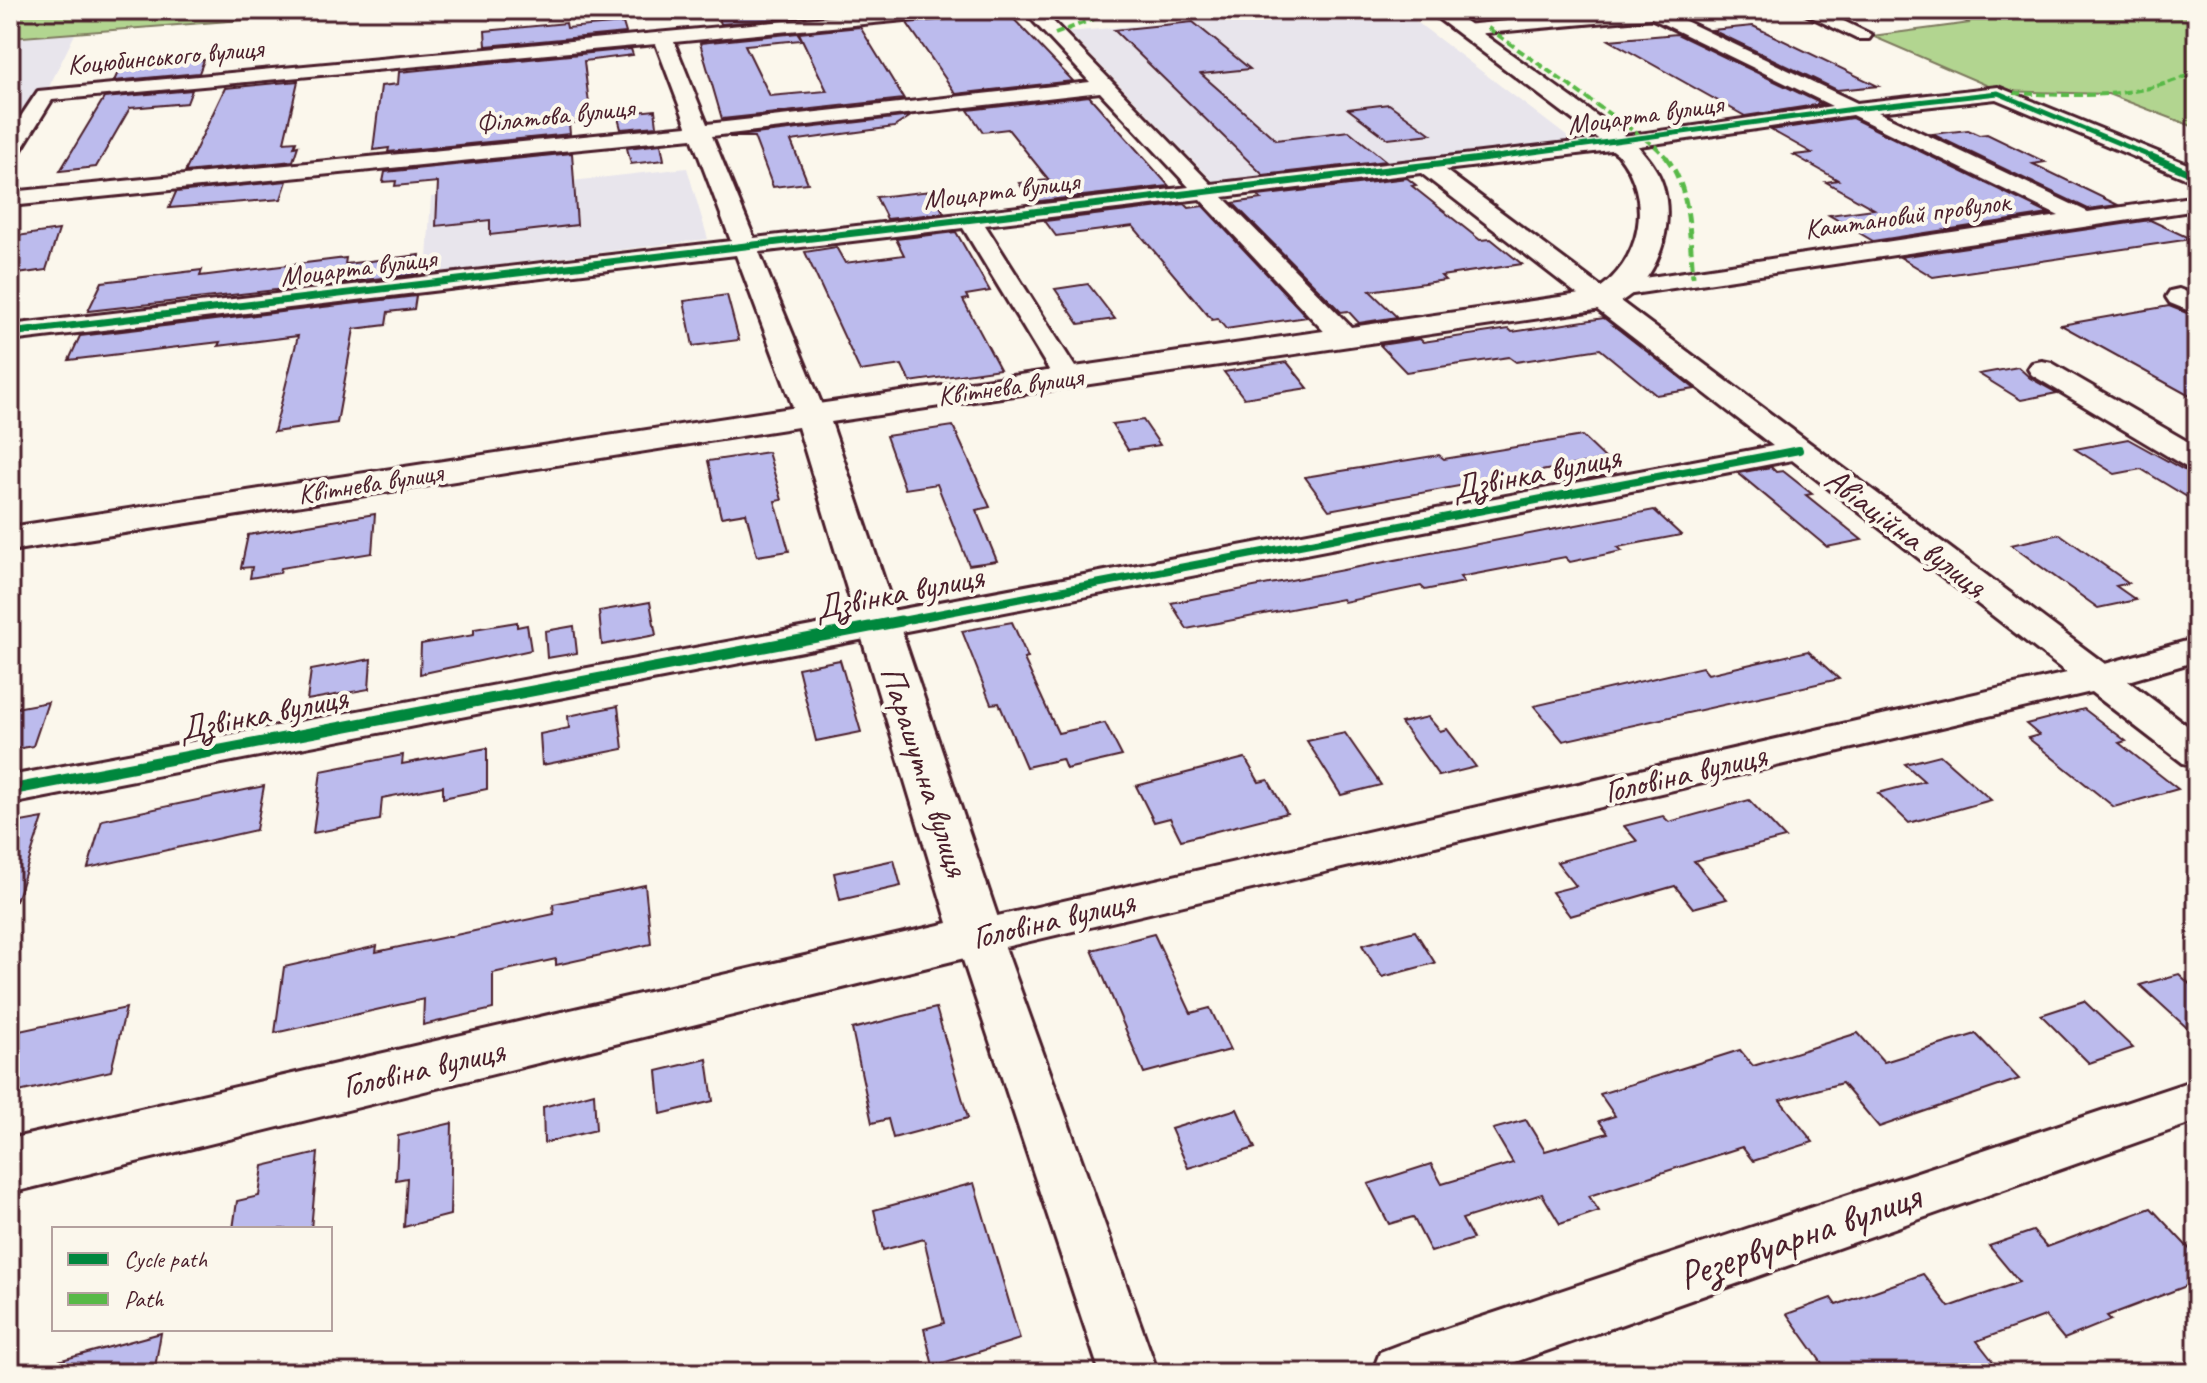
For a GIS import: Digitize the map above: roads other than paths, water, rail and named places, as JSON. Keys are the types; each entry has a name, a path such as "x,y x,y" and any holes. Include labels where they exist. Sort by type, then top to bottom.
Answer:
{"main road":[{"path":"1437,10 1619,143 1643,167 1651,196 1644,261 1614,293"},
{"name":"Квітнева вулиця","path":"10,539 811,415 1345,337 1614,293"},
{"name":"Парашутна вулиця","path":"811,415 978,936"},
{"name":"Головіна вулиця","path":"10,1166 978,936"}],"street":[{"name":"Коцюбинського вулиця","path":"10,150 45,95 958,10"},
{"path":"1032,10 1345,337"},
{"path":"1464,30 1684,10"},
{"path":"1806,10 1863,35"},
{"path":"1652,12 2084,219"},
{"name":"Парашутна вулиця","path":"663,37 811,415"},
{"name":"Філатова вулиця","path":"10,199 700,131 1105,86"},
{"name":"Моцарта вулиця","path":"10,333 1204,189 1619,143 1854,109 1998,93 2197,176"},
{"name":"Авіаційна вулиця","path":"1424,165 1614,293 1799,450 2197,753"},
{"name":"Каштановий провулок","path":"1614,293 2197,203"},
{"path":"969,218 1068,378"},
{"path":"2042,369 2197,460"},
{"name":"Дзвінка вулиця","path":"10,790 1799,450"},
{"name":"Головіна вулиця","path":"978,936 2098,678 2197,649"},
{"name":"Парашутна вулиця","path":"978,936 1129,1373"},
{"name":"Резервуарна вулиця","path":"1401,1373 2197,1100"}]}
